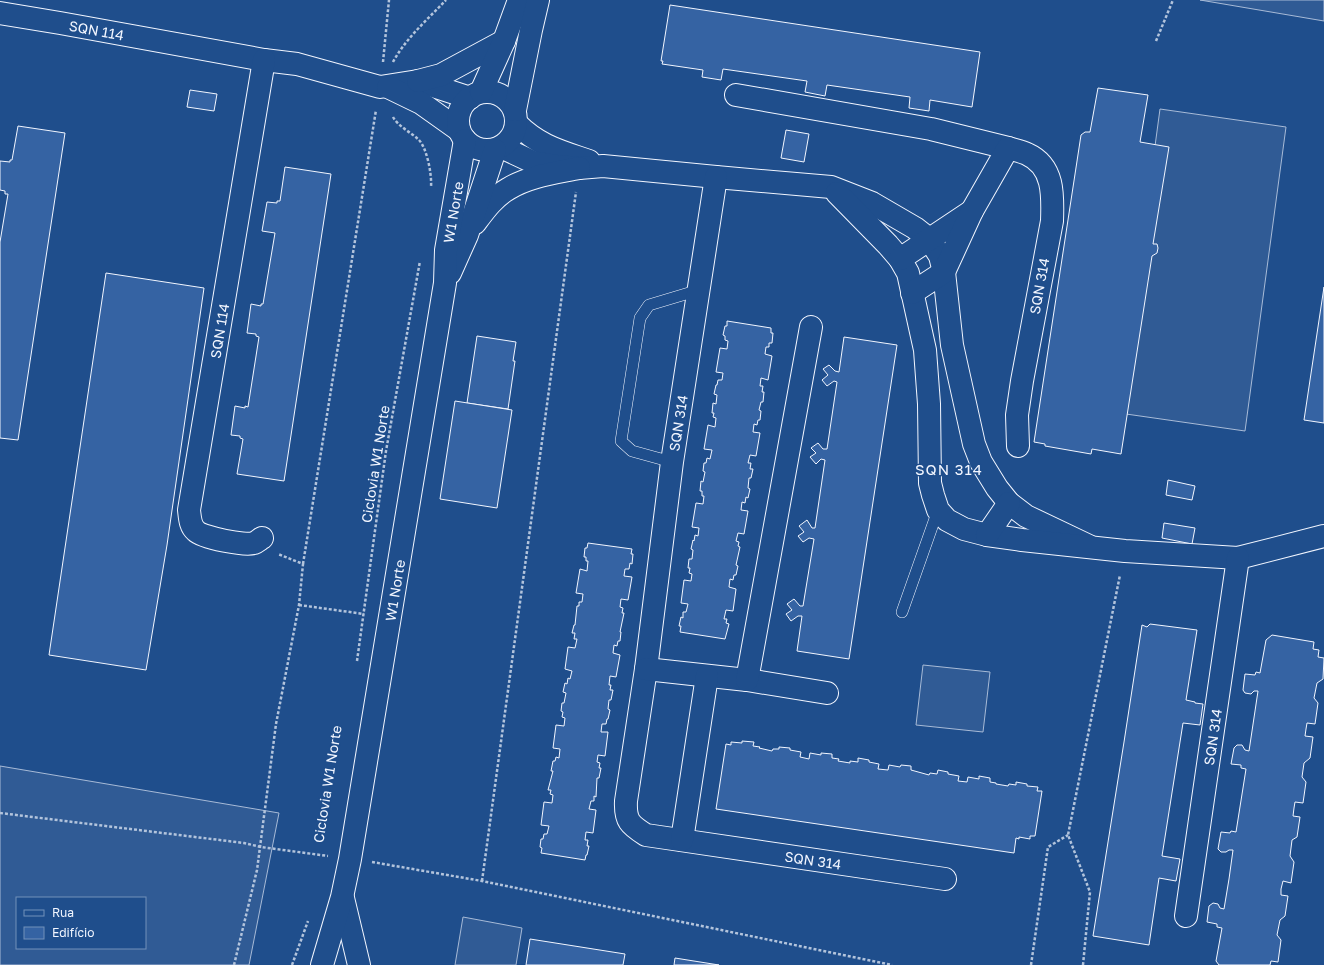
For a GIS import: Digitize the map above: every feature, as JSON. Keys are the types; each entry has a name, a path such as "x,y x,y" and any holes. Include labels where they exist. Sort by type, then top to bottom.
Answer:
{"street":[{"path":"519,0 504,41 475,95 462,107 458,118 462,135 474,147 484,150 498,148 512,138 531,30 538,0"},
{"name":"SQN 114","path":"0,13 60,22 264,60 297,64 384,86 421,103 462,135"},
{"path":"418,82 441,75 504,41"},
{"name":"SQN 114","path":"258,541 216,540 205,536 195,531 190,523 189,510 264,60"},
{"name":"SQN 114","path":"384,86 418,82 475,95"},
{"path":"475,95 492,92 506,98 527,135 541,143 603,166"},
{"name":"SQN 314","path":"736,95 931,130 1028,154 1041,165 1050,180 1053,197 1052,220 1017,416 1018,446"},
{"name":"W1 Norte","path":"322,965 342,897 350,858 445,283 446,250 462,135"},
{"path":"498,148 533,162 579,168"},
{"name":"W1 Norte","path":"445,283 459,256 498,148"},
{"path":"912,293 944,272 972,212 1008,148"},
{"path":"466,235 492,202 507,189 527,180 579,168 603,166 830,187 872,203 897,216 929,239 940,256 944,272 952,345 974,444 981,462 997,488 1009,504 1026,516 1090,546"},
{"name":"SQN 314","path":"716,177 672,462 646,669 626,801 627,819 632,826 646,835 945,879"},
{"path":"830,187 868,224 900,259 908,273 925,350 929,404 930,483 932,495 938,510 947,520 964,529 987,535 1022,540 1090,546 1125,551 1238,558 1324,536"},
{"path":"900,259 972,212"},
{"path":"747,680 811,327"},
{"path":"925,350 952,345"},
{"path":"987,535 1009,504"},
{"name":"SQN 314","path":"1186,916 1238,558"},
{"path":"646,669 747,680 827,693"},
{"path":"682,840 707,676"},
{"name":"W1 Norte","path":"342,897 359,965"}],"lane":[{"path":"672,462 632,451 621,441 637,333 640,318 649,305 699,290"},
{"path":"902,612 938,510"}],"path":[{"path":"234,965 257,870 261,847 276,724 299,605 303,564 363,183 384,86 389,0"},
{"path":"430,192 431,185 428,158 420,141 394,119 386,105 384,86 397,54 417,30 446,0"},
{"path":"1156,41 1173,0"},
{"path":"482,881 579,168"},
{"name":"Ciclovia W1 Norte","path":"356,667 386,450 421,260"},
{"path":"258,541 303,564"},
{"path":"1083,965 1090,892 1068,835 1125,551"},
{"path":"299,605 390,617"},
{"path":"0,813 244,843 261,847 350,858 482,881 892,965"},
{"path":"1031,965 1048,847 1068,835"},
{"name":"Ciclovia W1 Norte","path":"326,863 328,849"},
{"path":"292,965 309,920"}],"shaded area":[{"path":"1200,0 1324,0 1324,21"},
{"path":"1160,109 1286,127 1245,431 1119,413"},
{"path":"923,665 990,672 983,732 916,725"},
{"path":"0,766 279,813 249,965 0,965"},
{"path":"463,917 522,928 516,965 455,965"}],"building":[{"path":"670,5 980,52 972,107 930,100 929,111 909,108 910,97 827,85 825,96 805,92 807,81 723,69 721,80 702,77 703,70 662,64 663,61 661,61"},
{"path":"1098,88 1148,95 1140,142 1169,147 1153,244 1157,244 1158,248 1157,253 1152,256 1121,454 1092,449 1091,454 1045,446 1045,444 1034,442 1081,135 1085,132 1090,132"},
{"path":"190,90 217,94 214,111 187,107"},
{"path":"18,126 65,133 18,440 0,438 0,242 8,194 5,194 5,191 0,190 0,161 10,162 10,160 12,160"},
{"path":"786,130 809,134 804,162 781,158"},
{"path":"285,167 331,174 284,481 237,474 243,439 240,438 240,436 231,435 235,406 245,408 245,406 248,407 259,337 256,336 256,334 247,333 251,304 261,306 261,304 263,304 275,233 262,231 267,202 277,203 277,201 280,201"},
{"path":"106,273 204,288 167,545 146,670 49,655"},
{"path":"1324,287 1324,423 1304,420"},
{"path":"727,321 771,328 771,333 773,333 772,343 769,343 769,347 766,347 765,354 772,356 768,380 761,378 760,386 763,386 762,392 764,392 763,402 761,402 759,410 761,411 760,420 758,420 757,425 754,424 753,432 760,433 756,456 750,455 748,463 751,463 750,469 753,469 751,478 749,478 748,488 750,489 748,498 746,497 745,503 742,502 741,510 748,511 744,534 738,533 736,541 739,542 738,546 740,547 736,565 738,566 733,580 730,579 729,587 736,589 733,611 726,610 724,619 727,619 726,623 729,624 725,639 680,632 681,626 679,626 681,617 683,618 683,612 686,612 688,604 681,603 684,580 691,581 692,574 689,573 690,568 688,568 689,559 692,559 693,550 691,549 693,540 694,541 695,535 698,536 699,528 692,527 696,503 703,504 704,496 702,496 702,491 700,491 701,481 703,482 705,472 703,471 704,463 706,463 707,458 710,459 712,450 704,449 708,425 715,427 716,418 713,417 714,413 712,413 713,403 716,404 717,395 714,394 718,380 722,380 723,373 716,372 720,348 727,349 728,341 725,340 725,336 723,335 725,326 727,326"},
{"path":"477,336 516,342 513,361 515,361 508,409 467,403"},
{"path":"844,337 897,345 849,659 797,651 802,616 798,616 791,621 786,614 792,610 787,604 794,599 800,606 803,606 814,539 809,538 803,542 798,536 804,532 799,526 807,520 812,528 815,528 825,460 821,459 816,464 810,457 816,453 811,448 818,443 823,449 827,449 837,382 834,381 827,386 822,380 828,375 823,369 829,365 835,371 839,372"},
{"path":"455,401 512,410 497,508 440,499"},
{"path":"1168,480 1195,486 1192,500 1166,495"},
{"path":"1164,523 1195,528 1192,544 1162,538"},
{"path":"588,543 632,549 631,554 633,554 632,564 630,563 629,569 625,569 624,576 632,577 628,600 621,599 620,607 623,608 622,613 624,613 620,632 620,641 618,641 617,646 614,645 613,653 620,655 616,677 610,676 610,690 613,690 611,700 609,700 608,709 610,710 606,724 602,724 601,732 608,732 605,756 598,755 597,762 600,763 599,768 601,768 599,778 597,778 596,797 594,796 594,801 591,801 589,809 596,810 593,833 586,832 585,840 588,840 587,846 589,846 585,860 541,853 542,848 540,847 541,839 543,839 544,834 547,834 549,826 541,825 544,802 552,803 553,795 550,794 551,790 548,790 553,771 551,771 553,761 555,761 556,757 559,758 560,749 553,748 556,725 564,726 565,718 562,717 563,712 561,711 566,693 563,692 565,683 567,684 568,678 570,679 572,671 565,669 568,647 575,648 577,639 574,639 575,633 572,633 575,625 577,606 579,606 579,602 582,602 583,594 576,593 580,569 587,571 588,561 586,561 586,557 584,557 585,548 587,548"},
{"path":"1150,624 1197,630 1186,700 1203,704 1200,725 1183,723 1162,856 1180,859 1176,881 1159,878 1149,945 1093,936 1142,625 1147,627"},
{"path":"1272,635 1314,642 1313,649 1319,650 1318,657 1324,658 1323,679 1317,683 1314,698 1318,703 1315,724 1307,723 1306,729 1305,736 1313,737 1310,758 1304,763 1302,777 1306,782 1303,803 1295,802 1294,808 1293,816 1300,817 1297,837 1292,840 1290,856 1294,862 1291,883 1283,881 1281,889 1281,895 1288,896 1285,916 1280,920 1277,935 1281,940 1278,962 1271,961 1270,965 1219,965 1216,961 1222,928 1217,927 1217,924 1207,922 1209,906 1213,903 1218,904 1220,908 1224,909 1229,879 1233,850 1221,852 1218,849 1221,832 1236,832 1246,769 1241,768 1241,765 1231,764 1234,748 1237,745 1242,745 1245,750 1249,751 1258,691 1254,691 1251,694 1245,693 1243,690 1245,674 1255,675 1256,672 1260,673 1266,640"},
{"path":"742,741 754,742 753,746 772,751 773,749 779,749 779,747 790,748 790,750 801,752 800,757 809,759 810,753 821,755 821,753 832,754 832,758 839,759 838,761 850,763 850,761 858,762 858,758 869,760 869,762 879,764 878,769 888,770 889,765 900,767 901,765 911,766 911,770 929,775 930,773 937,774 938,770 948,772 948,774 959,776 958,781 967,782 968,777 979,779 979,776 990,778 990,782 996,784 1008,786 1009,784 1016,785 1016,782 1027,784 1027,786 1038,787 1037,791 1042,791 1035,836 1030,836 1030,839 1019,837 1019,839 1016,838 1014,853 716,809 726,744 731,745 731,742 742,743"},
{"path":"530,939 625,954 623,965 526,965"},
{"path":"675,958 719,965 674,965"}],"district":[{"name":"SQN 314","path":"949,469"}]}
